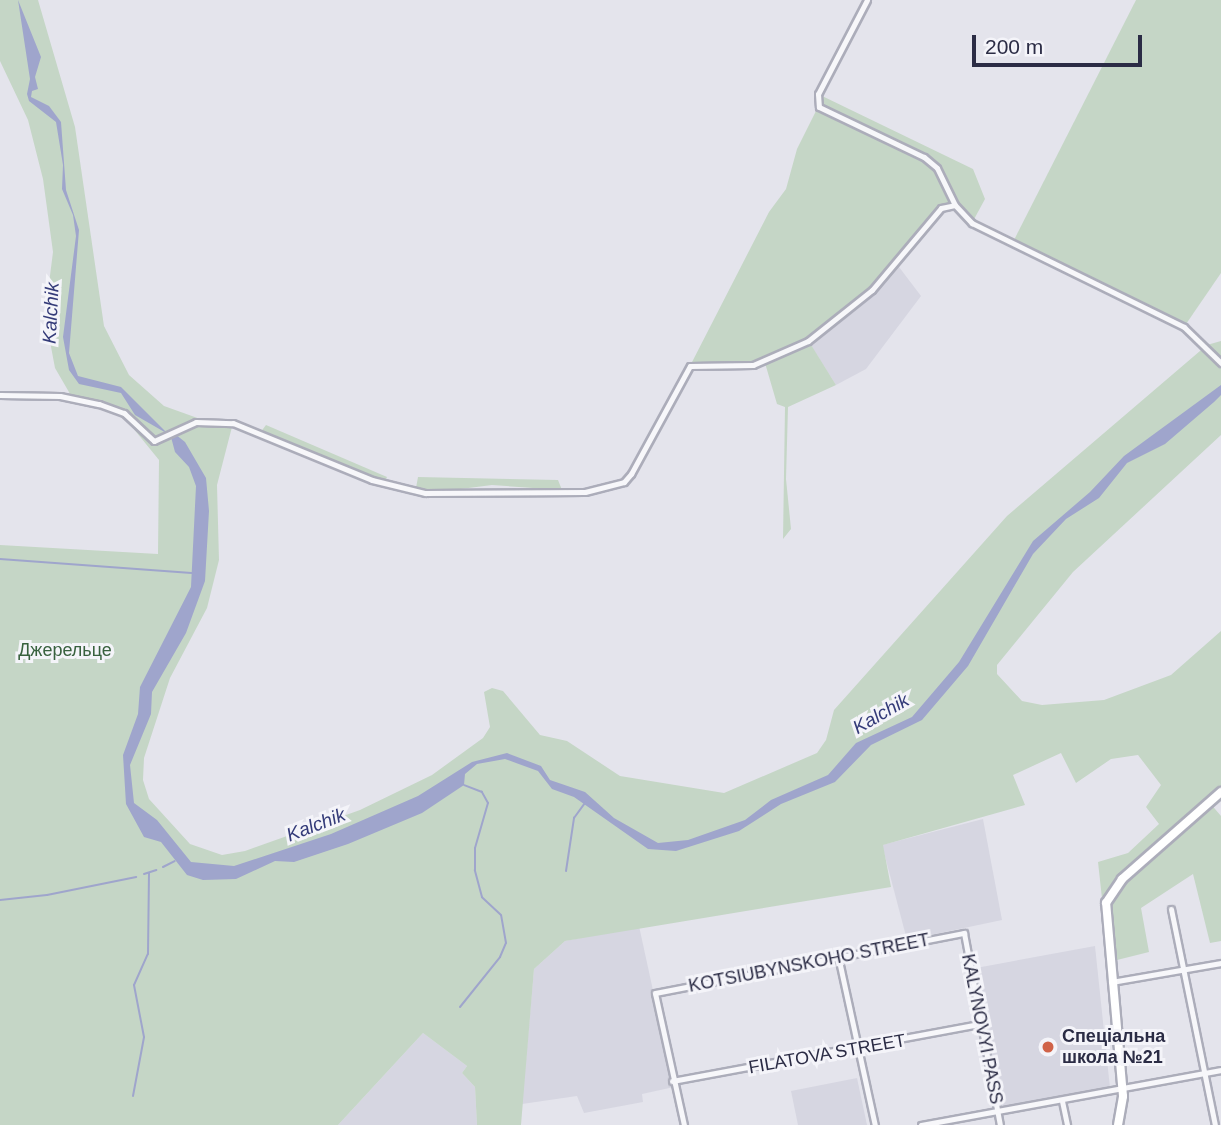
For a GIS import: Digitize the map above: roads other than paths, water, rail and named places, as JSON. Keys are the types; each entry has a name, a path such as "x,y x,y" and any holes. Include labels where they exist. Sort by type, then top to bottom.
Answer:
{"main road":[{"path":"1118,1125 1122,1091 1105,920 1108,897 1122,879 1221,792"}],"street":[{"path":"867,0 818,94 818,107 924,157 946,180 956,205 972,223 1184,327 1221,363"},
{"path":"0,395 60,396 99,404 124,413 150,439 164,438 176,430 203,420 233,423 372,480 425,493 571,494 612,486 631,474 684,371 696,364 765,362 808,341 872,290 941,208 956,205"},
{"path":"1171,909 1215,1125"},
{"name":"KOTSIUBYNSKOHO STREET","path":"672,1080 655,993 964,933"},
{"name":"KALYNOVYI PASS","path":"964,933 1000,1125"},
{"path":"838,956 875,1125"},
{"path":"1111,982 1221,963"},
{"name":"FILATOVA STREET","path":"672,1080 858,1049 981,1024"},
{"path":"921,1125 1122,1091 1221,1070"},
{"path":"672,1080 684,1125"},
{"path":"1062,1101 1067,1125"}],"water":[{"path":"18,0 41,57 35,77 38,89 32,91 31,97 49,106 61,122 66,190 79,230 69,353 78,376 121,387 168,434 135,415 121,393 79,384 69,370 63,337 76,236 73,215 62,189 63,165 56,122 29,101 27,94 30,79"},
{"path":"1221,385 1221,395 1214,402 1165,444 1127,463 1099,498 1066,519 1033,554 968,666 922,720 871,745 835,782 781,804 739,831 676,851 648,849 574,797 552,789 538,771 505,759 477,764 465,774 464,785 422,813 348,844 294,862 275,861 236,879 203,880 187,875 161,842 144,837 126,804 123,755 138,714 140,687 191,587 196,486 189,467 175,452 171,437 175,434 185,442 206,478 209,511 205,581 186,633 152,692 151,714 130,765 134,803 157,820 191,862 234,866 331,834 418,796 472,762 507,753 541,766 550,780 585,792 614,818 658,843 688,840 745,820 771,800 828,775 856,743 912,717 959,662 1033,541 1090,492 1124,456"}],"waterway":[{"path":"0,559 191,573"},
{"path":"460,1007 500,957 506,943 501,915 482,897 475,870 475,848 488,803 482,792 464,785"},
{"path":"566,871 574,818 585,803"},
{"path":"163,867 175,861"},
{"path":"144,874 156,870"},
{"path":"133,1096 144,1037 134,985 148,954 149,873"},
{"path":"0,900 47,895 136,877"}],"place":[{"name":"Спеціальна школа №21","path":"1048,1047"}],"water label":[{"name":"Kalchik","path":"51,313"},
{"name":"Kalchik","path":"881,714"},
{"name":"Kalchik","path":"316,825"}],"park label":[{"name":"Джерельце","path":"65,650"}]}
